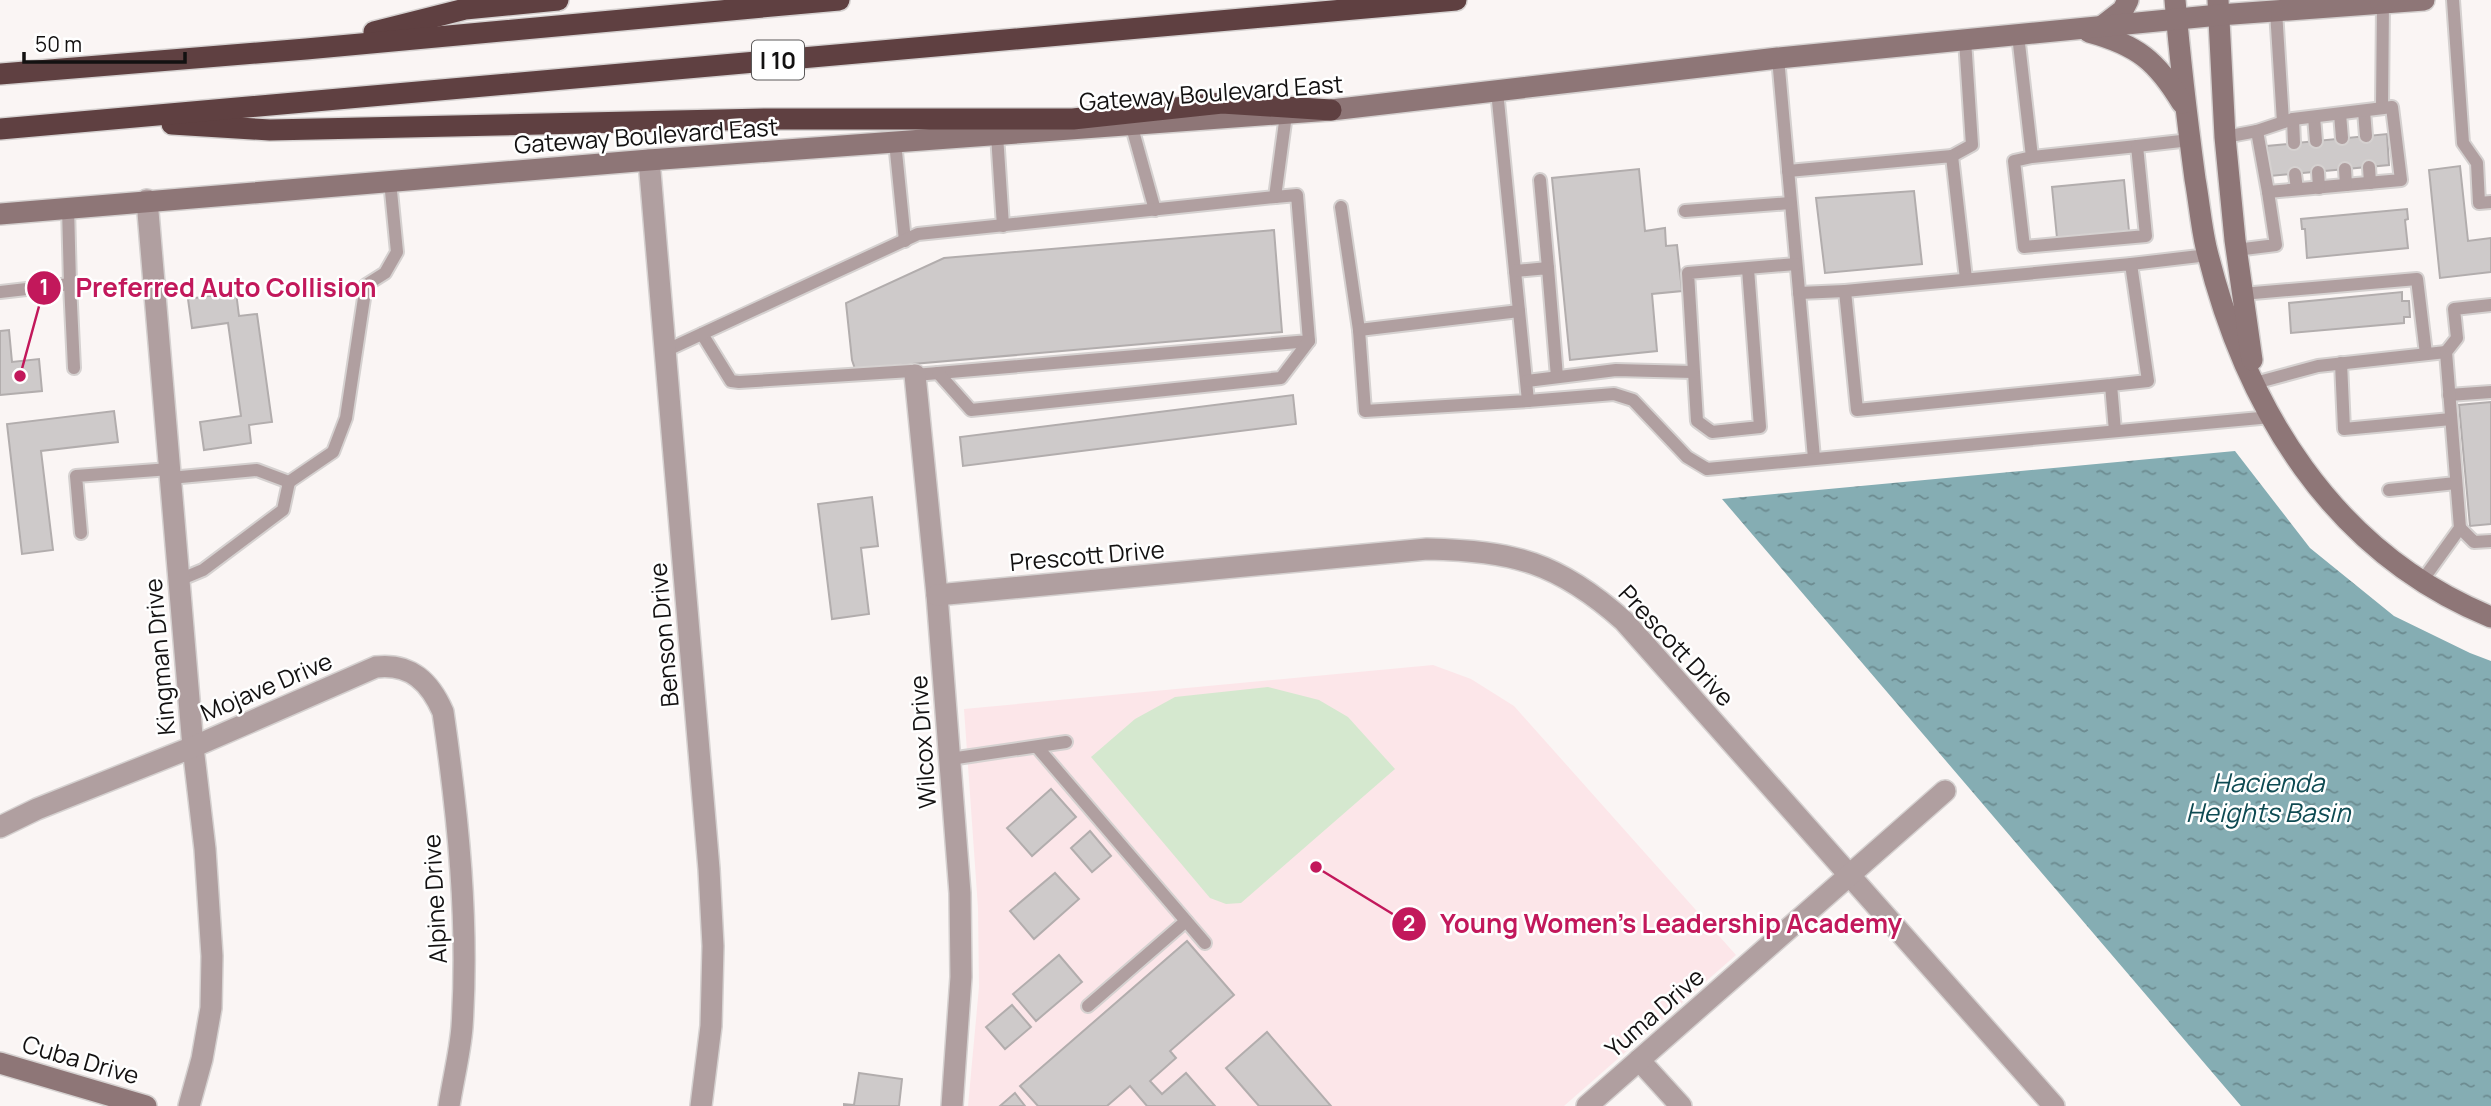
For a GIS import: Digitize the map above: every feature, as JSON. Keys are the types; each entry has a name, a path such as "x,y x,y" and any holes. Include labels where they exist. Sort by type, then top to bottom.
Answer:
{"highway":[{"path":"306,49 465,9 558,0"},
{"name":"I 10","path":"0,74 839,0"},
{"name":"I 10","path":"0,129 1456,0"},
{"path":"100,120 270,130 751,120 1130,119 1222,103 1287,110 1331,110"}],"main road":[{"path":"2101,27 2123,10 2128,0"},
{"name":"Gateway Boulevard East","path":"1331,110 1779,58 2101,27 2176,10 2424,0"},
{"path":"2218,8 2225,136 2236,250 2255,383"},
{"path":"2176,10 2185,109 2208,255 2235,342 2271,417 2300,466 2329,502 2363,537 2422,581 2446,596 2491,617"},
{"path":"2076,29 2105,37 2150,60 2166,77 2185,109"},
{"name":"Gateway Boulevard East","path":"0,214 649,160 997,135 1130,119"},
{"path":"2190,140 2225,136"},
{"path":"2208,255 2236,250"},
{"name":"Cuba Drive","path":"0,1063 146,1106"}],"street":[{"name":"Benson Drive","path":"649,160 708,856 713,946 711,1026 701,1106"},
{"name":"Kingman Drive","path":"147,200 192,747 205,849 212,956 211,1008 202,1059 188,1106"},
{"name":"Wilcox Drive","path":"915,375 937,595 960,893 961,977 952,1106"},
{"name":"Prescott Drive","path":"937,595 1427,548 1478,550 1536,563 1570,579 1624,621 2054,1106"},
{"name":"Mojave Drive","path":"0,827 376,667 390,665 404,668 434,691"},
{"name":"Alpine Drive","path":"434,691 443,712 462,875 465,947 461,1029 449,1106"},
{"name":"Yuma Drive","path":"1587,1106 1945,791"},
{"path":"1639,1060 1681,1106"}],"lane":[{"path":"2453,0 2463,143 2477,163 2479,203 2491,202"},
{"path":"2382,108 2383,3"},
{"path":"2282,7 2288,120 2294,143"},
{"path":"2018,35 2032,157"},
{"path":"1788,171 1952,156 1972,145 1965,40"},
{"path":"1779,58 1814,458"},
{"path":"1497,90 1528,401"},
{"path":"2225,136 2257,131 2288,120 2392,107 2401,180 2268,192"},
{"path":"1275,197 1287,110"},
{"path":"2364,111 2366,136"},
{"path":"2340,114 2342,138"},
{"path":"2314,117 2316,141"},
{"path":"1130,119 1155,210"},
{"path":"2236,250 2276,246 2257,131"},
{"path":"997,135 1003,226"},
{"path":"2137,146 2146,236 2024,247 2014,161 2032,157 2190,140"},
{"path":"895,142 905,241"},
{"path":"1952,156 1966,279"},
{"path":"2369,167 2370,183"},
{"path":"2345,169 2346,185"},
{"path":"2318,172 2319,188"},
{"path":"2295,174 2297,189"},
{"path":"1540,180 1557,377"},
{"path":"179,580 203,570 283,510 289,482 333,452 346,418 366,285 385,273 397,252 390,181"},
{"path":"665,351 918,234 1297,195 1309,341 1281,378 971,410 938,373"},
{"path":"1685,211 1790,202"},
{"path":"68,207 74,368"},
{"path":"1342,207 1359,330 1365,411 1615,394 1633,400 1687,457 1707,469 2271,417"},
{"path":"1799,293 1845,291 2208,255"},
{"path":"1748,269 1760,427 1712,432 1697,421 1688,273 1796,264"},
{"path":"1845,291 1857,410 2148,382 2131,264"},
{"path":"1515,271 1548,268"},
{"path":"2242,294 2417,279 2426,354"},
{"path":"0,292 70,284"},
{"path":"2491,305 2454,309 2457,338 2446,352 2460,528 2474,542 2491,541"},
{"path":"1359,330 1520,311"},
{"path":"702,334 731,381 739,382 911,371 915,375 1309,341"},
{"path":"2255,383 2318,366 2446,352"},
{"path":"2342,363 2344,429 2451,419"},
{"path":"1527,381 1616,370 1693,372"},
{"path":"2111,385 2115,431"},
{"path":"2449,395 2491,392"},
{"path":"81,533 76,476 257,470 289,482"},
{"path":"2389,489 2456,483"},
{"path":"2422,581 2460,528"},
{"path":"950,759 1066,742"},
{"path":"1037,747 1205,943"},
{"path":"1088,1006 1185,921"}],"shaded area":[{"path":"1433,665 1471,679 1514,706 1736,955 1564,1106 968,1106 979,987 978,908 964,709"}],"green space":[{"path":"1268,687 1319,700 1348,717 1395,769 1241,903 1226,904 1210,898 1091,757 1135,719 1175,697"}],"water":[{"name":"Hacienda Heights Basin","path":"2235,451 2310,548 2394,616 2491,661 2491,1106 2241,1106 1722,499"}],"building":[{"path":"2387,134 2389,165 2270,176 2267,146"},
{"path":"2460,166 2468,241 2491,238 2491,272 2440,278 2429,170"},
{"path":"1639,169 1645,231 1665,228 1666,246 1677,245 1682,291 1652,294 1657,351 1570,360 1552,178"},
{"path":"2124,180 2129,231 2057,238 2052,187"},
{"path":"1914,191 1922,264 1825,273 1816,198"},
{"path":"2407,209 2408,219 2405,220 2408,248 2307,258 2305,229 2302,229 2301,219"},
{"path":"1274,230 1282,332 855,369 852,360 846,303 944,258"},
{"path":"236,292 239,316 257,314 272,422 249,425 251,443 204,450 200,422 241,416 228,323 192,328 188,299"},
{"path":"2402,292 2402,301 2409,301 2410,317 2404,317 2404,323 2291,333 2289,303"},
{"path":"9,330 12,362 39,359 42,391 0,395 0,331"},
{"path":"1293,395 1296,424 963,466 960,437"},
{"path":"2491,402 2491,524 2470,526 2459,405"},
{"path":"114,411 118,442 41,451 53,550 22,554 7,424"},
{"path":"872,497 878,546 861,548 869,614 832,619 818,504"},
{"path":"1051,789 1076,817 1032,856 1007,828"},
{"path":"1090,831 1111,856 1092,872 1071,848"},
{"path":"1055,873 1079,899 1034,939 1010,911"},
{"path":"1187,941 1234,995 1170,1051 1176,1058 1150,1081 1162,1094 1186,1073 1215,1106 1147,1106 1130,1086 1107,1106 1038,1106 1020,1086"},
{"path":"1059,955 1082,982 1036,1021 1013,994"},
{"path":"1012,1005 1031,1027 1005,1049 986,1027"},
{"path":"1267,1032 1331,1106 1259,1106 1226,1068"},
{"path":"859,1073 902,1079 899,1106 844,1106 854,1105"},
{"path":"1015,1093 1025,1106 1000,1106"}],"place":[{"name":"Preferred Auto Collision","path":"20,376"},
{"name":"Young Women's Leadership Academy","path":"1316,867"}]}
